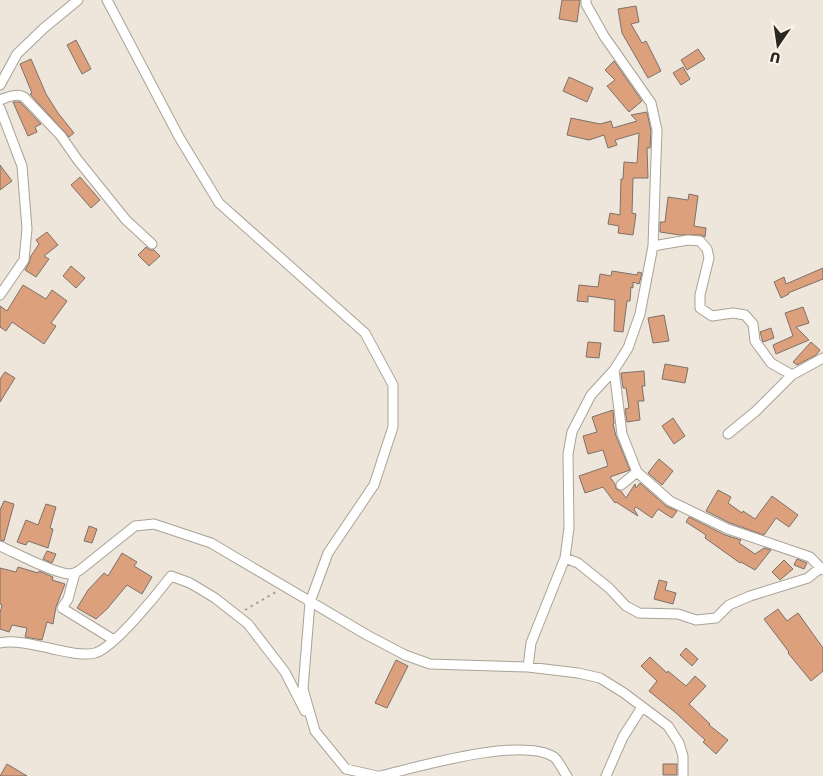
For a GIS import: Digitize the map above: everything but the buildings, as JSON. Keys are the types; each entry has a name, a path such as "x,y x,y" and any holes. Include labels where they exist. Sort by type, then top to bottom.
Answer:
{"street":[{"path":"0,85 17,54 44,28 78,0"},
{"path":"106,0 179,138 219,203 365,332 393,385 394,427 374,485 328,553 310,602 302,689 315,731"},
{"path":"528,667 531,643 565,558 569,528 568,454 572,432 591,395 614,370 628,348 640,314 653,246 657,130 651,103 604,36 586,4 586,0"},
{"path":"0,100 14,95 20,94 24,96 61,136 126,220 152,244"},
{"path":"0,108 22,166 27,229 24,260 0,295"},
{"path":"653,246 688,240 700,241 707,249 709,258 700,295 700,308 712,316 733,313 745,316 753,324 755,341 771,363 792,376"},
{"path":"728,434 756,411 792,376 823,358"},
{"path":"565,558 578,563 609,588 626,606 639,613 678,614 696,620 716,618 729,605 750,596 808,578 821,569 810,557 728,529 670,501 637,472 622,434 614,370"},
{"path":"621,485 637,472"},
{"path":"0,546 47,567 68,574 75,573 135,526 154,524 211,544 405,656 430,664 528,667 578,673 600,678 624,693 668,726 679,743 683,756 683,776"},
{"path":"75,573 68,599 62,608 114,640"},
{"path":"0,643 19,643 85,654 96,653 105,648 134,621 171,576 190,583 215,598 248,624 286,672 315,731 346,769 379,776 487,751 536,751 554,758 567,776"},
{"path":"606,776 623,737 642,707"}],"path":[{"path":"236,615 285,587"}]}
